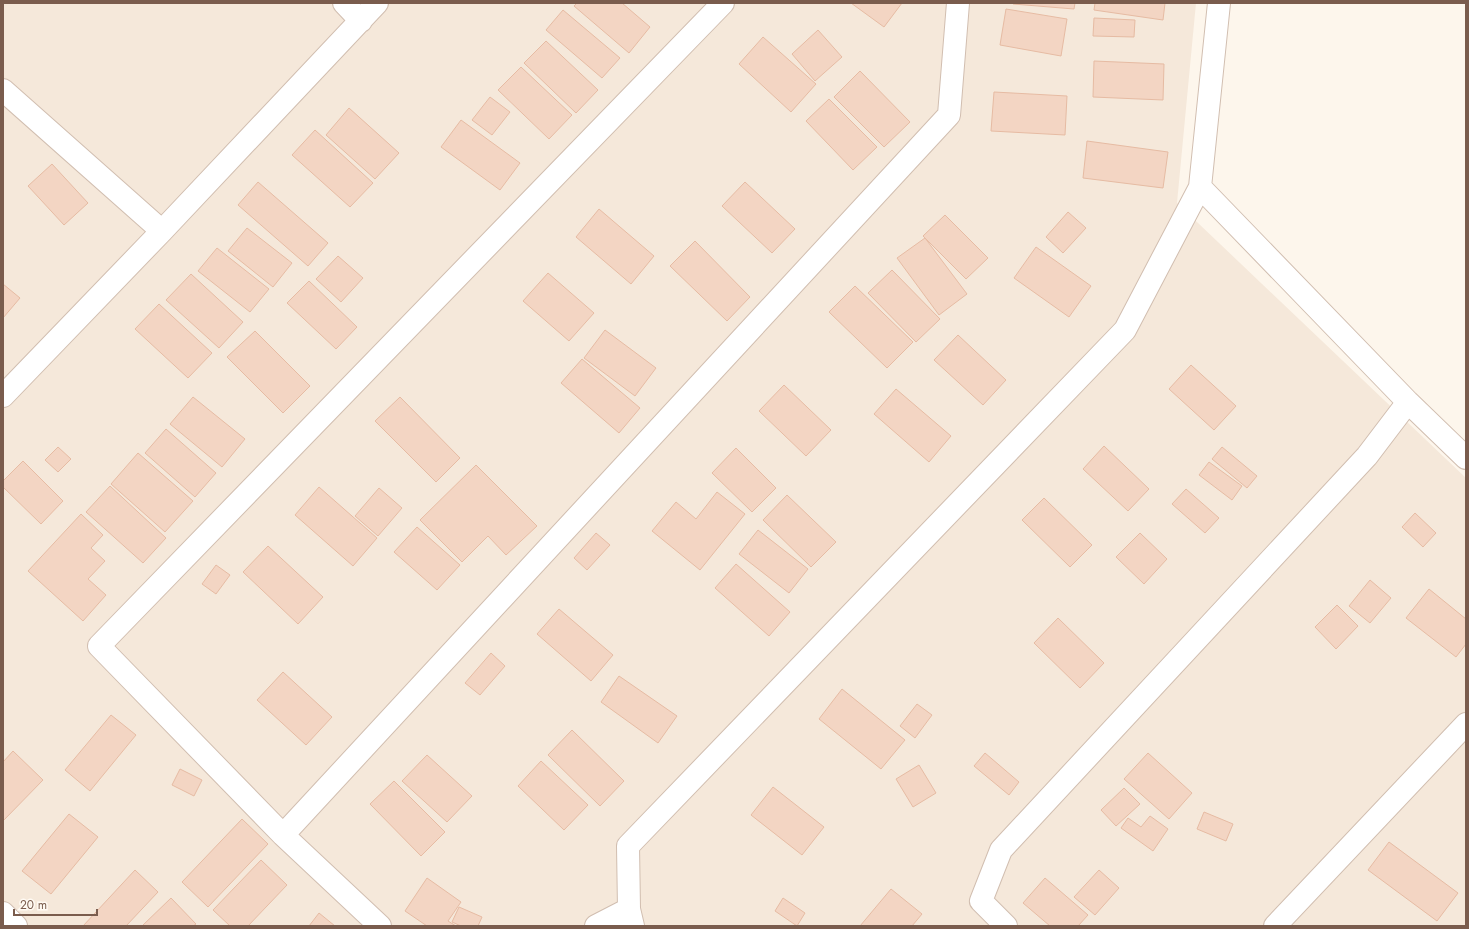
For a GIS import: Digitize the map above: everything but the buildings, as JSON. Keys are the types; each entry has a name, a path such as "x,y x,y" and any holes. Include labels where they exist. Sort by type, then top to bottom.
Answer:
{"street":[{"path":"344,3 361,21"},
{"path":"3,396 162,231 377,3"},
{"path":"380,926 283,835 99,646 723,3"},
{"path":"283,835 948,115 958,3"},
{"path":"596,926 631,917 628,846 1125,330 1200,187 1219,3"},
{"path":"3,90 162,231"},
{"path":"1200,187 1408,402 1466,458"},
{"path":"1006,926 981,901 1001,850 1367,456 1408,402"},
{"path":"1278,925 1466,724"},
{"path":"3,913 16,926"}],"shaded area":[{"path":"3,3 1196,3 1177,203 1466,478 1466,926 3,926"}]}
